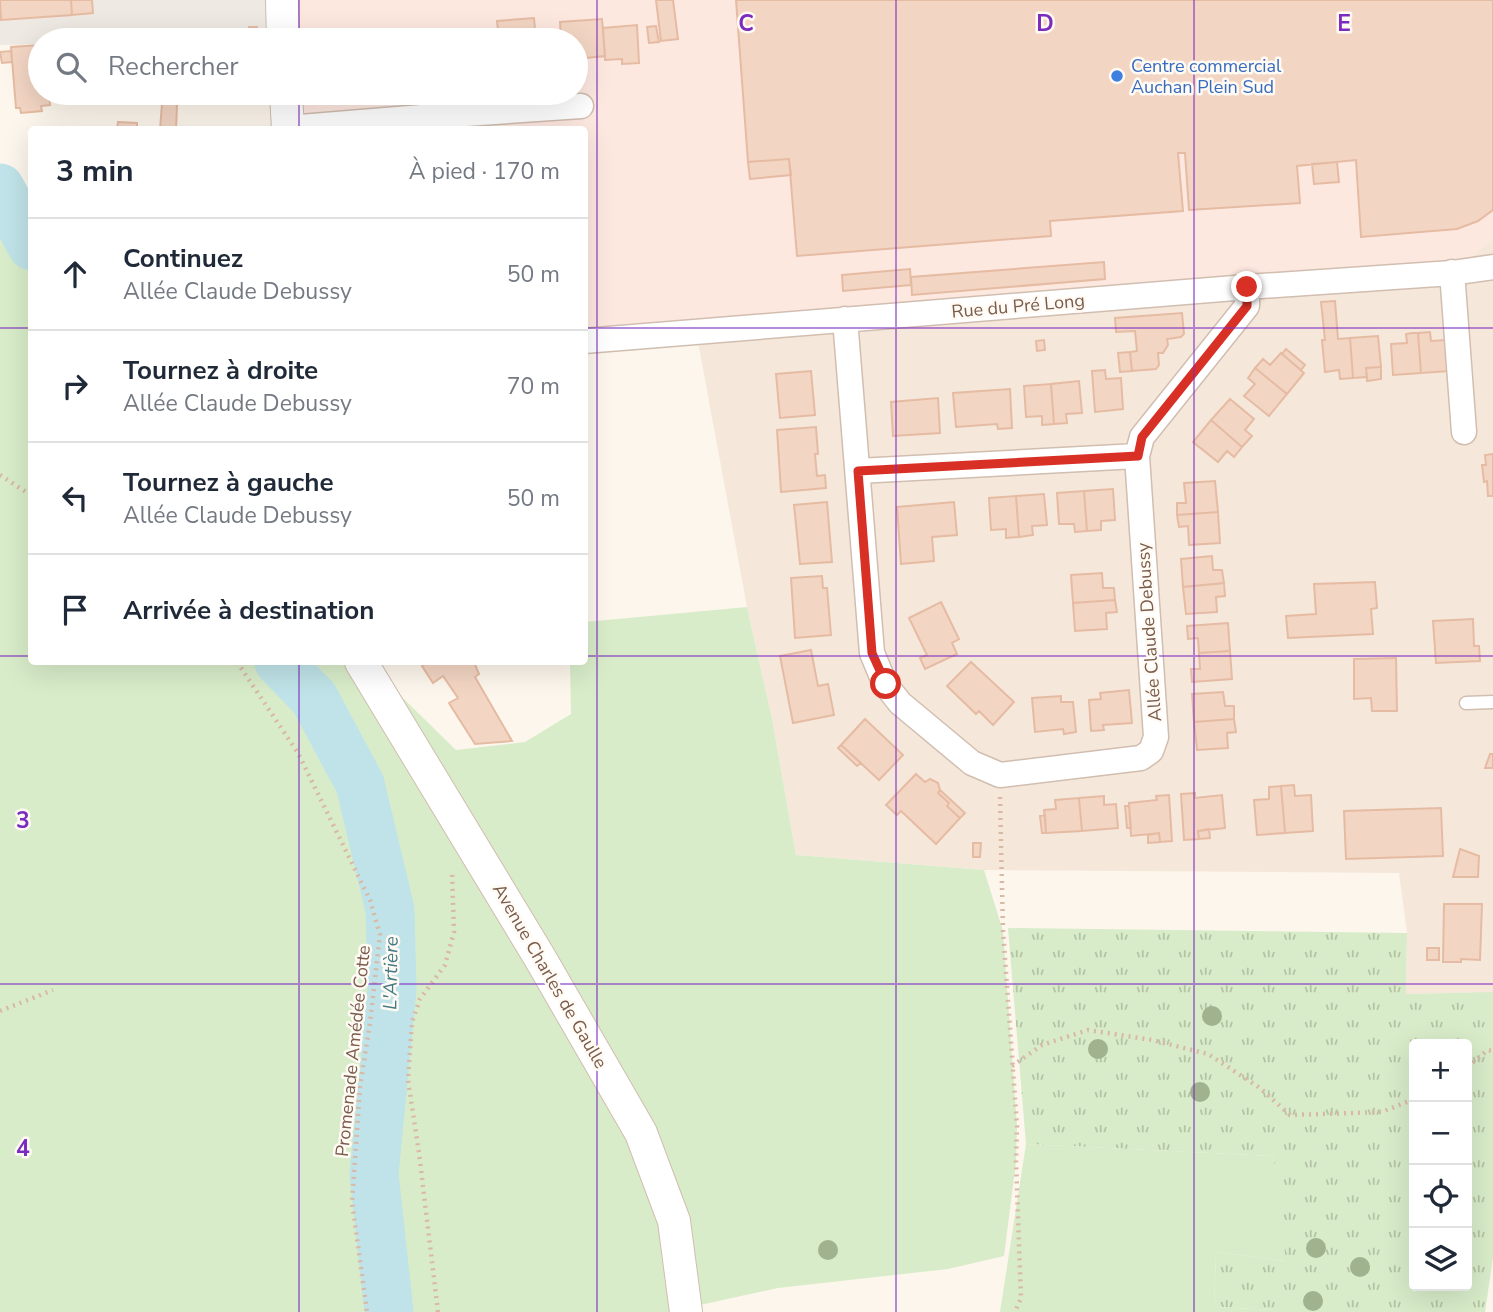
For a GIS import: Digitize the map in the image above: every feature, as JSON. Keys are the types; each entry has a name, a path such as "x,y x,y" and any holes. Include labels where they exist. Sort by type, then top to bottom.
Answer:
{"street":[{"path":"282,0 283,28"},
{"path":"287,105 288,126"},
{"path":"322,126 581,106"},
{"name":"Rue du Pré Long","path":"588,341 1493,267"},
{"path":"1452,272 1464,432"},
{"name":"Allée Claude Debussy","path":"1000,775 1141,758 1151,751 1156,737 1138,456 1142,437 1247,306 1247,287"},
{"path":"845,319 872,653 886,684 900,703 972,763 1000,775"},
{"path":"858,471 1138,456"},
{"name":"Avenue Charles de Gaulle","path":"363,665 540,958 641,1133 674,1221 686,1312"}],"lane":[{"path":"1466,703 1493,702"}],"path":[{"path":"0,475 28,493"},
{"name":"Promenade Amédée Cotte","path":"239,665 298,753 370,901 380,935 360,1087 352,1202 367,1312"},
{"path":"1000,775 1003,931 1017,1126 1021,1298 1015,1312"},
{"path":"438,1312 408,1080 412,1022 420,999 445,965 454,932 452,871 465,832"},
{"path":"0,1011 54,990"},
{"path":"1012,1066 1042,1045 1088,1030 1152,1040 1208,1054 1260,1088 1290,1115 1382,1112 1409,1101"},
{"path":"1472,1063 1488,1050 1493,1051"}],"shaded area":[{"path":"0,0 1493,0 1493,238 1452,273 588,341 588,126 288,126 287,105 588,105 588,28 28,28 28,44 0,45"},
{"path":"0,0 288,0 286,28 28,28 28,44 0,45"},
{"path":"1493,238 1493,992 1406,994 1407,933 1399,873 984,870 796,855 696,331 1452,273"}],"green space":[{"path":"0,188 28,240 28,665 369,665 456,750 525,742 571,714 570,665 588,665 588,622 747,607 772,719 796,855 984,870 1003,931 1017,1126 1016,1162 1004,1256 948,1269 778,1288 668,1312 0,1312"},
{"path":"1008,928 1407,933 1406,994 1493,992 1493,1258 1485,1312 1277,1312 1214,1307 1216,1252 1285,1261 1273,1156 1026,1144"},
{"path":"1026,1144 1273,1156 1286,1261 1216,1252 1214,1307 1277,1312 1000,1312"}],"building":[{"path":"0,0 71,0 72,15 1,20"},
{"path":"71,0 92,0 93,13 72,15"},
{"path":"656,0 673,0 678,39 661,41"},
{"name":"Centre commercial Auchan Plein Sud","path":"736,0 1493,0 1493,210 1478,221 1457,229 1361,237 1356,160 1297,166 1300,203 1189,210 1185,153 1178,153 1183,211 1050,221 1051,236 797,256 789,159 748,162"},
{"path":"534,18 535,28 498,28 497,21"},
{"path":"602,19 605,56 588,58 588,28 560,28 560,22"},
{"path":"637,25 639,63 622,64 622,59 605,60 603,28"},
{"path":"656,26 659,42 649,43 647,27"},
{"path":"28,46 28,105 50,105 41,106 42,111 21,113 20,108 16,108 11,47"},
{"path":"11,51 12,62 2,63 0,52"},
{"path":"162,105 177,105 176,126 160,126"},
{"path":"118,122 137,123 137,126 118,126"},
{"path":"789,159 791,175 750,179 748,162"},
{"path":"1337,162 1339,182 1314,184 1312,164"},
{"path":"1104,262 1105,279 912,295 911,277"},
{"path":"910,269 911,285 843,291 842,275"},
{"path":"1335,301 1338,339 1350,338 1353,378 1340,379 1339,370 1325,372 1321,302"},
{"path":"1182,313 1184,334 1167,339 1168,345 1163,353 1158,353 1159,365 1156,369 1132,371 1130,352 1137,351 1135,331 1116,332 1115,318"},
{"path":"1430,332 1431,341 1447,340 1449,371 1421,373 1418,333"},
{"path":"1418,333 1421,373 1393,375 1391,344 1407,343 1406,334"},
{"path":"1378,336 1381,367 1366,368 1367,377 1353,378 1350,338"},
{"path":"1044,340 1045,350 1037,351 1036,341"},
{"path":"1286,349 1305,365 1301,370 1282,354"},
{"path":"1130,352 1132,371 1120,372 1118,353"},
{"path":"1281,353 1304,373 1287,394 1255,368 1263,359 1270,365"},
{"path":"1381,367 1381,379 1367,381 1366,368"},
{"path":"1255,368 1287,394 1269,416 1244,396 1255,384 1248,378"},
{"path":"1105,370 1106,379 1121,378 1123,409 1095,412 1092,371"},
{"path":"811,371 815,415 780,418 776,374"},
{"path":"1079,381 1082,413 1066,414 1067,423 1054,424 1051,384"},
{"path":"1051,384 1054,424 1042,425 1042,416 1026,417 1024,386"},
{"path":"1010,389 1012,428 998,429 997,424 956,427 953,393"},
{"path":"938,398 940,433 893,436 891,402"},
{"path":"1230,399 1254,419 1245,430 1252,436 1242,447 1211,420"},
{"path":"1211,420 1242,447 1234,457 1227,451 1218,462 1193,442"},
{"path":"816,427 817,476 825,475 826,488 781,492 777,430"},
{"path":"1493,454 1493,496 1488,496 1482,465 1486,465 1485,455"},
{"path":"1215,481 1218,512 1177,515 1177,503 1186,503 1184,483"},
{"path":"1113,489 1115,520 1101,521 1101,530 1087,531 1084,491"},
{"path":"1084,491 1087,531 1075,532 1074,524 1059,524 1057,493"},
{"path":"1044,494 1047,525 1032,526 1033,535 1019,537 1016,496"},
{"path":"1016,496 1019,537 1006,538 1006,529 991,530 989,498"},
{"path":"827,502 832,562 800,564 794,505"},
{"path":"954,502 957,535 932,537 934,561 901,564 897,507"},
{"path":"1218,512 1220,543 1189,545 1188,526 1179,527 1177,515"},
{"path":"1212,556 1213,570 1222,570 1224,583 1183,587 1181,559"},
{"path":"1102,573 1103,588 1114,588 1115,600 1073,603 1071,575"},
{"path":"822,576 823,588 827,588 831,635 795,638 791,578"},
{"path":"1375,582 1377,608 1371,609 1373,634 1288,638 1286,616 1316,614 1314,584"},
{"path":"1224,583 1225,596 1216,597 1217,612 1186,614 1183,587"},
{"path":"1115,600 1117,612 1106,613 1107,629 1075,631 1073,603"},
{"path":"941,602 959,639 952,643 957,654 925,669 920,658 927,655 909,618"},
{"path":"1473,619 1474,646 1479,646 1480,661 1436,663 1433,621"},
{"path":"1228,623 1230,651 1199,653 1198,638 1188,639 1187,626"},
{"path":"811,650 818,686 828,684 834,715 793,723 780,656"},
{"path":"1230,651 1232,679 1192,682 1191,669 1200,669 1199,653"},
{"path":"1396,658 1397,711 1372,711 1371,698 1354,699 1354,659"},
{"path":"971,662 1014,702 993,725 979,711 976,714 947,686"},
{"path":"475,665 479,674 475,677 512,741 475,744 449,703 458,698 443,676 433,683 422,666"},
{"path":"1129,690 1132,723 1103,725 1104,730 1091,731 1089,700 1101,699 1100,693"},
{"path":"1223,692 1225,706 1234,706 1234,719 1194,722 1192,694"},
{"path":"1061,696 1061,702 1073,702 1076,732 1064,734 1063,729 1035,732 1032,698"},
{"path":"865,719 903,755 879,780 841,745"},
{"path":"1234,719 1236,732 1227,733 1228,748 1197,750 1194,722"},
{"path":"841,745 861,763 857,766 838,748"},
{"path":"1490,754 1493,754 1493,768 1485,768"},
{"path":"916,774 925,782 930,779 938,783 938,793 960,818 936,844 901,811 897,815 886,805"},
{"path":"1294,785 1295,796 1311,795 1313,831 1285,833 1281,786"},
{"path":"1281,786 1285,833 1257,835 1254,800 1269,799 1269,787"},
{"path":"940,790 965,813 960,818 947,806 949,803 938,793"},
{"path":"1195,793 1195,798 1222,795 1225,828 1198,831 1199,839 1184,840 1181,794"},
{"path":"1169,795 1172,841 1160,842 1159,833 1131,836 1129,803 1157,800 1156,796"},
{"path":"1104,796 1104,805 1116,804 1118,828 1082,831 1079,798"},
{"path":"1079,798 1082,831 1046,833 1044,810 1056,809 1055,800"},
{"path":"1125,806 1129,806 1131,828 1127,828"},
{"path":"1441,808 1443,856 1346,859 1344,811"},
{"path":"1045,815 1046,833 1042,833 1040,816"},
{"path":"1209,829 1210,838 1199,839 1198,831"},
{"path":"1159,833 1160,842 1148,843 1148,835"},
{"path":"973,843 981,843 980,857 973,857"},
{"path":"1460,849 1479,856 1478,877 1453,877"},
{"path":"1444,904 1482,904 1480,960 1443,962"},
{"path":"1427,948 1439,948 1439,960 1427,960"}],"waterway":[{"name":"L'Artière","path":"0,188 28,239"},
{"name":"L'Artière","path":"282,665 314,698 360,784 390,910 392,989 374,1174 389,1312"}],"place":[{"name":"Centre commercial Auchan Plein Sud","path":"1117,76"}],"route":[{"path":"886,684 872,653 858,471 1138,456 1142,437 1247,306 1247,287"}]}
